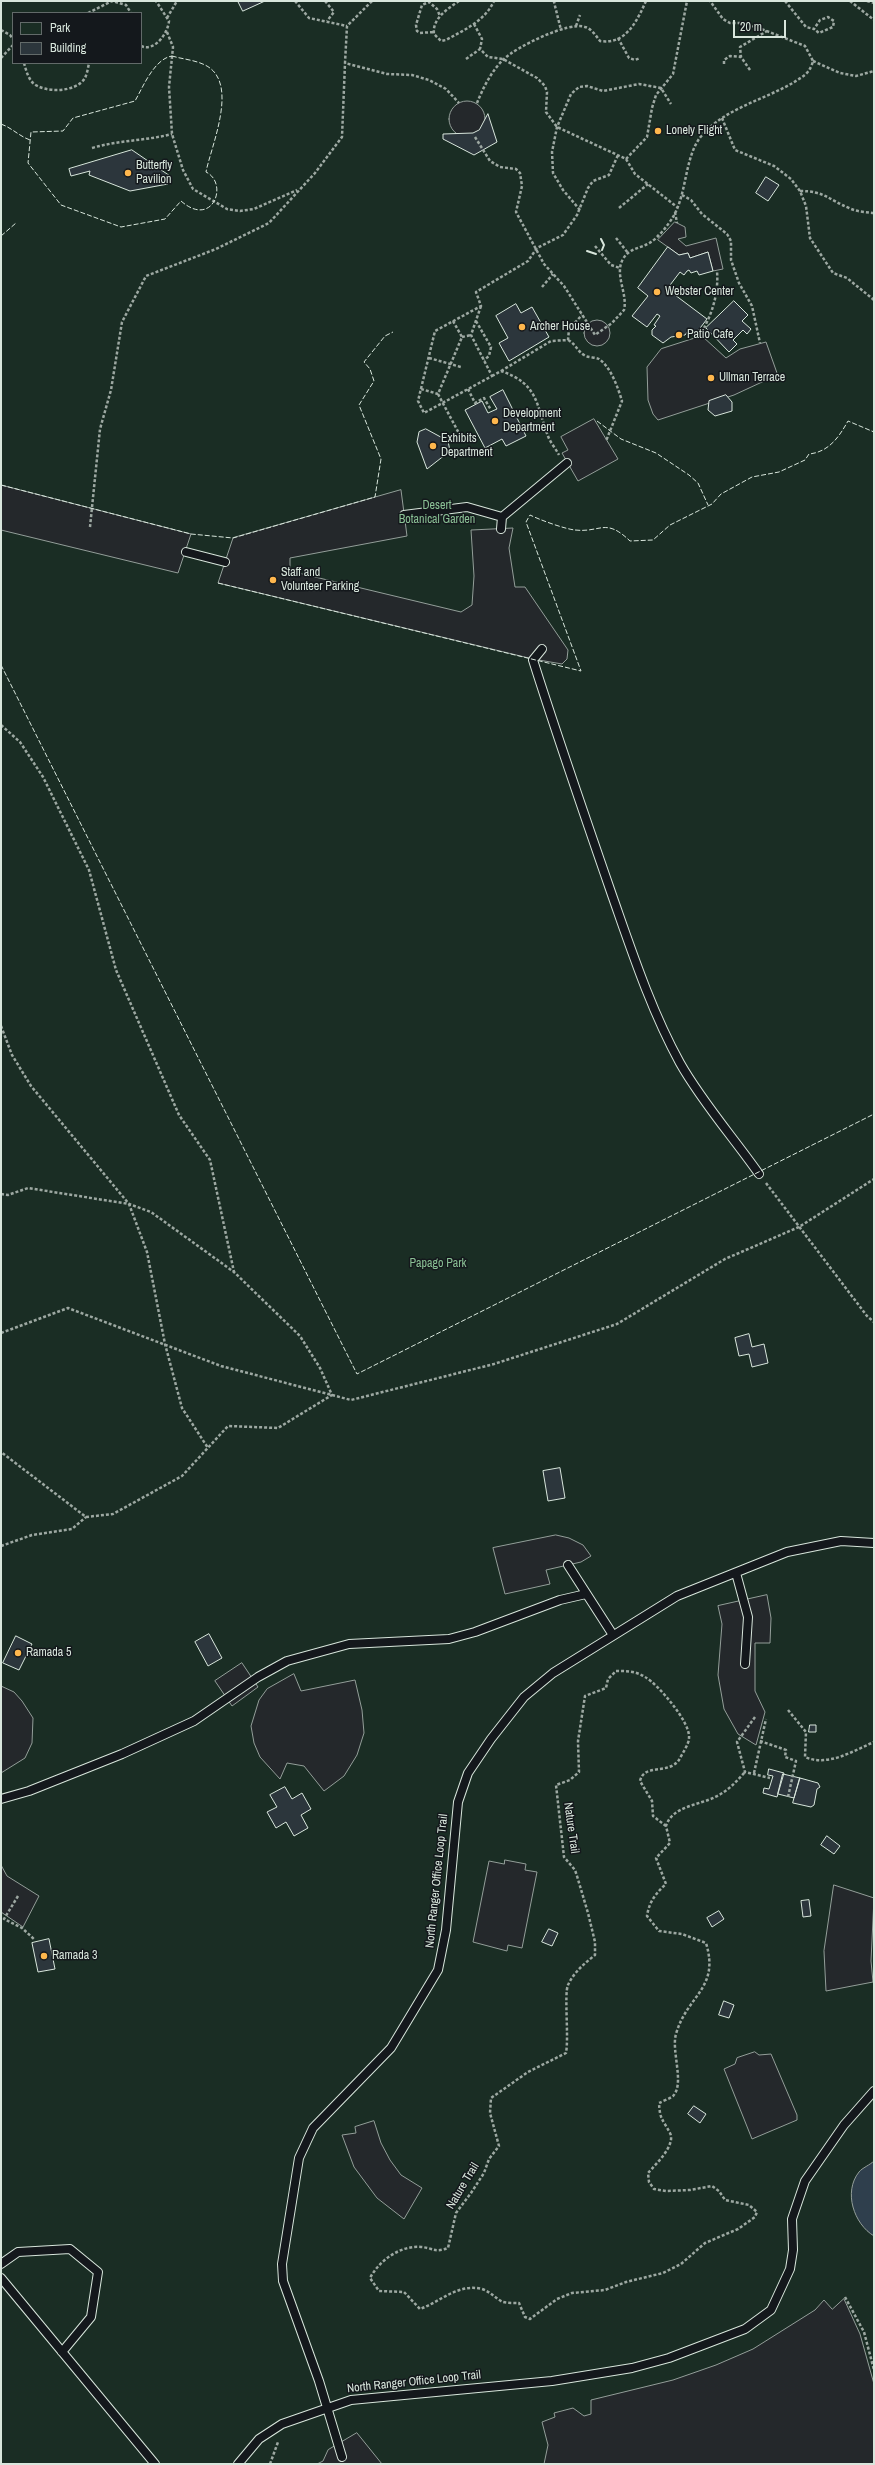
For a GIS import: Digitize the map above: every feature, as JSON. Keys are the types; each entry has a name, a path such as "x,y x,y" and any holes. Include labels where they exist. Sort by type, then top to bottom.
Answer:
{"lane":[{"path":"501,529 502,517 567,463"},
{"path":"404,515 467,507 502,517"},
{"path":"186,552 225,562"},
{"path":"542,649 533,659 578,801 642,980 660,1023 681,1064 714,1114 759,1174"},
{"name":"North Ranger Office Loop Trail","path":"874,1543 841,1541 787,1552 677,1596 553,1673 524,1697 491,1739 468,1773 455,1818 446,1930 438,1970 391,2048 313,2128 300,2158 282,2264 287,2296 326,2407 358,2399 552,2381 632,2368 669,2358 745,2329 771,2310 790,2269 793,2250 792,2219 805,2181 844,2125 874,2091"},
{"path":"568,1565 613,1635"},
{"path":"736,1573 748,1617 746,1664"},
{"path":"1,1799 29,1791 115,1757 194,1722 258,1677 287,1660 349,1644 449,1639 476,1632 560,1600 586,1594"},
{"path":"1,2264 18,2252 70,2249 98,2272 91,2317 62,2352"},
{"path":"1,2278 155,2464"},
{"path":"238,2464 259,2439 282,2424 326,2407 342,2457"}],"path":[{"path":"90,12 112,1 126,4 130,12"},
{"path":"142,46 148,46 163,39 167,32 169,21 156,1"},
{"path":"167,18 177,1"},
{"path":"295,1 309,18 347,26"},
{"path":"325,1 334,12 326,21"},
{"path":"90,527 100,429 111,390 122,322 146,276 216,249 269,223 300,189 342,137 347,26 372,1"},
{"path":"433,31 441,16 459,1"},
{"path":"433,31 437,38 446,40 474,24 485,15 494,1"},
{"path":"555,1 561,30"},
{"path":"626,160 647,137 652,108 661,88 674,74 682,21 687,1"},
{"path":"710,1 723,19 730,23 741,23 767,31 805,46 813,61 840,73 856,76 874,71"},
{"path":"785,1 806,27 819,33 833,27 834,21 828,17 820,20 814,30"},
{"path":"850,1 874,19"},
{"path":"867,1 874,3"},
{"path":"433,31 420,33 417,31 416,25 422,6 430,2 441,16"},
{"path":"477,103 482,90 503,59 519,47 561,30 576,26 591,30 600,42 608,42 618,38 635,26 646,2"},
{"path":"576,26 580,15"},
{"path":"466,59 480,49 482,39 474,24"},
{"path":"1,30 12,38"},
{"path":"750,70 741,57 740,47 767,31"},
{"path":"167,32 173,47 169,87 172,134 183,170 193,189 227,209 240,212 254,209 300,189"},
{"path":"618,38 629,58 635,60 640,58"},
{"path":"1,58 12,45"},
{"path":"480,49 488,57 503,59 537,78 545,86 548,92 546,112 557,127 626,160 635,174 677,207"},
{"path":"724,64 724,60 730,56 741,57"},
{"path":"476,137 490,161 500,167 516,169 520,173 522,186 516,212 537,248 544,264 564,286 595,335 612,324 625,305 620,268 628,253 651,242 675,212 682,195 696,143 711,125 722,118 807,73 813,61"},
{"path":"345,63 388,74 412,75 429,80 446,89 458,103"},
{"path":"24,64 33,82 43,90 66,89 77,86 85,79 89,64"},
{"path":"580,210 563,190 553,173 552,152 557,127 566,109 566,102 579,87 587,86 603,91 639,84 661,88 671,104"},
{"path":"722,118 735,150 779,169 791,179 800,191 809,220 810,238 832,273 847,278 860,286 874,300"},
{"path":"92,148 114,142 136,139 150,140 172,134"},
{"path":"492,376 471,335 481,306 476,292 528,260 537,248 563,235 580,210 588,188 593,181 609,175 618,155"},
{"path":"620,208 648,184"},
{"path":"800,191 813,191 836,200 848,208 874,213"},
{"path":"682,195 691,200 702,214 727,234 731,241 731,260 739,283 752,306 760,343"},
{"path":"675,212 677,224"},
{"path":"657,235 660,238"},
{"path":"616,238 628,253"},
{"path":"595,246 611,265 620,268"},
{"path":"699,337 709,321 710,310 716,299 718,286 717,271"},
{"path":"542,286 553,274"},
{"path":"481,306 435,331 418,402 424,414 501,372 551,341 568,340 575,343 583,354 598,358 605,364 618,390 622,401 606,441"},
{"path":"568,340 569,329 582,315"},
{"path":"453,321 462,337"},
{"path":"476,321 491,346 489,356 484,360"},
{"path":"462,337 471,335"},
{"path":"438,394 462,337"},
{"path":"429,358 461,367"},
{"path":"501,372 512,375 532,392 540,406 548,437 560,455"},
{"path":"421,389 438,394 462,439"},
{"path":"468,389 475,403 484,398 490,410"},
{"path":"1,725 20,742 43,778 89,870 116,970 178,1115 210,1160 234,1272"},
{"path":"1,1026 12,1055 32,1086 129,1204 147,1252 165,1344 182,1408 208,1448"},
{"path":"759,1174 867,1316 874,1322"},
{"path":"1,1333 68,1308 221,1366 351,1400 494,1364 617,1324 725,1259 799,1227 874,1179"},
{"path":"1,1194 8,1195 28,1188 129,1204 151,1212 234,1272 300,1336 320,1368 332,1395"},
{"path":"1,1546 32,1536 72,1529 86,1517 113,1514 182,1476 228,1426 278,1428 332,1395"},
{"path":"1,1452 86,1517"},
{"name":"Nature Trail","path":"616,1672 638,1673 647,1677 655,1684 686,1723 690,1738 678,1761 670,1767 646,1770 641,1775 640,1782 652,1800 653,1816 666,1826 670,1843 656,1858 666,1884 656,1893 648,1907 647,1916 659,1932 682,1934 706,1943 710,1970 706,1984 684,2013 677,2030 673,2044 678,2086 673,2095 659,2103 660,2118 670,2133 670,2144 648,2173 649,2182 654,2189 666,2191 690,2190 712,2186 719,2191 724,2200 749,2205 757,2212 755,2218 738,2229 705,2243 681,2264 663,2273 626,2282 605,2290 572,2294 557,2299 530,2319 525,2317 519,2303 503,2302 493,2293 480,2288 451,2292 440,2297 433,2304 420,2309 404,2292 379,2291 370,2278 385,2258 404,2250 420,2247 437,2252 448,2248 456,2213 484,2173 489,2159 499,2146 490,2113 491,2098 528,2072 566,2053 568,2041 567,1986 580,1967 595,1955 595,1942 575,1870 564,1857 556,1785 570,1780 579,1772 578,1740 585,1696 606,1688 608,1679 616,1672"},
{"path":"788,1710 806,1732 805,1757 815,1762 825,1761 874,1742"},
{"path":"745,1772 737,1742 755,1717"},
{"path":"754,1774 766,1719"},
{"path":"760,1741 786,1750 785,1757 796,1761 788,1796"},
{"path":"745,1772 770,1778"},
{"path":"666,1826 673,1816 694,1804 708,1800 730,1789 745,1772"},
{"path":"18,1896 4,1919 22,1928 35,1940"},
{"path":"845,2297 864,2332 874,2370"}],"green space":[{"name":"Papago Park","path":"1,1 874,1 874,2464 1,2464"}],"shaded area":[{"path":"471,101 480,106 484,112 484,126 480,132 471,137 463,137 454,132 450,126 449,115 454,106 460,102"},
{"path":"675,222 685,227 686,237 678,239 686,246 716,238 723,269 713,271 708,252 690,258 688,253 679,255 658,240"},
{"path":"597,320 606,324 610,333 606,342 597,346 588,342 584,333 588,324"},
{"name":"Ullman Terrace","path":"702,336 726,358 740,349 766,342 777,373 775,376 734,395 658,420 653,414 648,400 647,367 661,349"},
{"path":"594,419 618,459 578,481 562,453 568,450 561,437"},
{"path":"1,485 191,534 178,573 1,530"},
{"name":"Staff and Volunteer Parking","path":"401,490 407,536 290,558 290,571 461,612 472,605 474,576 471,530 513,528 509,548 515,587 525,587 568,650 567,659 562,664 533,659 218,583 233,538"},
{"path":"556,1535 569,1538 583,1545 591,1556 581,1562 546,1570 550,1584 505,1594 493,1548"},
{"path":"767,1595 771,1618 770,1643 755,1643 755,1691 765,1712 756,1745 738,1734 724,1709 718,1675 722,1624 718,1606"},
{"path":"242,1663 258,1687 232,1706 215,1681"},
{"path":"294,1674 301,1691 355,1680 362,1710 364,1733 357,1755 344,1776 324,1791 304,1766 287,1763 280,1779 260,1757 254,1743 251,1726 259,1700 267,1689"},
{"path":"1,1686 14,1692 33,1718 32,1743 25,1758 1,1773"},
{"path":"505,1860 526,1864 525,1870 537,1872 522,1948 508,1945 507,1951 473,1942 489,1861 504,1864"},
{"path":"1,1865 7,1876 39,1896 23,1927 1,1912"},
{"path":"834,1885 874,1898 871,1961 873,1982 826,1991 824,1951"},
{"path":"755,2052 759,2055 771,2054 797,2115 797,2120 752,2139 724,2069 735,2064 737,2058"},
{"path":"374,2121 381,2143 390,2160 401,2175 422,2188 404,2219 377,2198 354,2167 342,2135 356,2133 355,2127"},
{"path":"844,2299 860,2334 874,2384 874,2464 544,2464 548,2445 542,2422 555,2417 554,2413 573,2408 584,2416 591,2414 591,2400 673,2380 716,2365 753,2349 815,2310 824,2300 832,2309"},
{"path":"357,2433 382,2464 317,2464 323,2461 328,2450"}],"water":[{"path":"874,2161 874,2236 867,2231 856,2216 851,2198 854,2180 862,2169"}],"building":[{"path":"238,1 265,1 243,11"},
{"path":"488,114 497,142 474,155 443,139 443,134 473,133 479,130"},
{"name":"Butterfly Pavilion","path":"132,150 170,176 168,184 130,191 89,175 90,171 71,176 69,169"},
{"path":"766,177 779,185 768,201 756,193"},
{"name":"Webster Center","path":"668,247 679,255 688,253 690,258 708,252 713,271 699,275 697,271 691,273 689,270 684,275 680,272 667,289 707,319 694,336 688,331 685,335 671,337 663,343 652,335 652,330 656,326 654,325 660,316 657,314 647,327 632,316 648,296 638,288"},
{"path":"734,301 748,315 742,321 751,329 747,334 743,330 733,340 737,344 729,352 706,328"},
{"name":"Archer House","path":"516,304 521,313 532,307 549,337 509,361 499,343 508,338 496,316"},
{"name":"Development Department","path":"503,390 526,436 506,446 502,439 485,448 465,410 482,401 488,413 497,409 490,397"},
{"path":"726,395 732,402 732,411 715,416 708,410 709,401"},
{"name":"Exhibits Department","path":"426,429 448,441 450,451 427,469 417,442 419,432"},
{"path":"749,1334 752,1347 764,1344 768,1363 752,1367 749,1354 739,1356 735,1338"},
{"path":"560,1468 565,1498 548,1501 543,1471"},
{"path":"209,1634 222,1658 208,1666 195,1642"},
{"name":"Ramada 5","path":"16,1636 32,1644 19,1670 3,1663"},
{"path":"810,1725 816,1725 816,1732 809,1732"},
{"path":"769,1769 784,1773 777,1797 763,1793 764,1788 769,1789 773,1776 768,1775"},
{"path":"783,1774 800,1778 794,1798 778,1794"},
{"path":"800,1778 818,1783 820,1787 817,1789 814,1805 811,1807 793,1803"},
{"path":"285,1787 292,1799 302,1793 311,1809 301,1815 308,1828 294,1836 286,1822 276,1828 267,1812 277,1807 270,1795"},
{"path":"827,1836 840,1846 834,1854 821,1845"},
{"path":"809,1900 811,1916 803,1917 801,1901"},
{"path":"719,1911 724,1919 712,1927 707,1918"},
{"path":"549,1929 558,1933 552,1946 542,1942"},
{"name":"Ramada 3","path":"49,1939 55,1969 38,1972 32,1943"},
{"path":"724,2001 734,2005 729,2018 719,2015"},
{"path":"694,2106 706,2114 700,2123 688,2114"}],"fence":[{"path":"172,56 205,65 215,73 221,85 222,99 220,115 206,172 213,178 216,185 217,193 214,201 209,207 202,210 192,208 181,201 165,219 121,227 61,205 28,163 31,132 63,131 73,118 135,101 145,81 154,68 160,62 172,56"},
{"path":"1,124 30,140"},
{"path":"1,236 16,223"},
{"path":"1,485 191,534 233,538 375,497 381,459 359,405 374,381 370,369 364,362 385,336 393,332"},
{"path":"597,421 621,439 656,453 689,475 698,483 708,505"},
{"path":"218,583 581,671 526,522 530,515 552,524 575,530 608,528 622,534 630,541 653,540 670,525 712,504 721,494 752,477 779,472 805,460 809,454 816,453 828,447 841,433 848,421 874,432"},
{"path":"1,665 357,1374 874,1114"}],"wall":[{"path":"601,239 604,245 602,250"},
{"path":"587,251 596,254"}],"place":[{"name":"Lonely Flight","path":"658,131"},
{"name":"Butterfly Pavilion","path":"128,173"},
{"name":"Webster Center","path":"657,292"},
{"name":"Archer House","path":"522,327"},
{"name":"Patio Cafe","path":"679,335"},
{"name":"Ullman Terrace","path":"711,378"},
{"name":"Development Department","path":"495,421"},
{"name":"Exhibits Department","path":"433,446"},
{"name":"Staff and Volunteer Parking","path":"273,580"},
{"name":"Ramada 5","path":"18,1653"},
{"name":"Ramada 3","path":"44,1956"}],"park label":[{"name":"Desert Botanical Garden","path":"437,513"}]}
